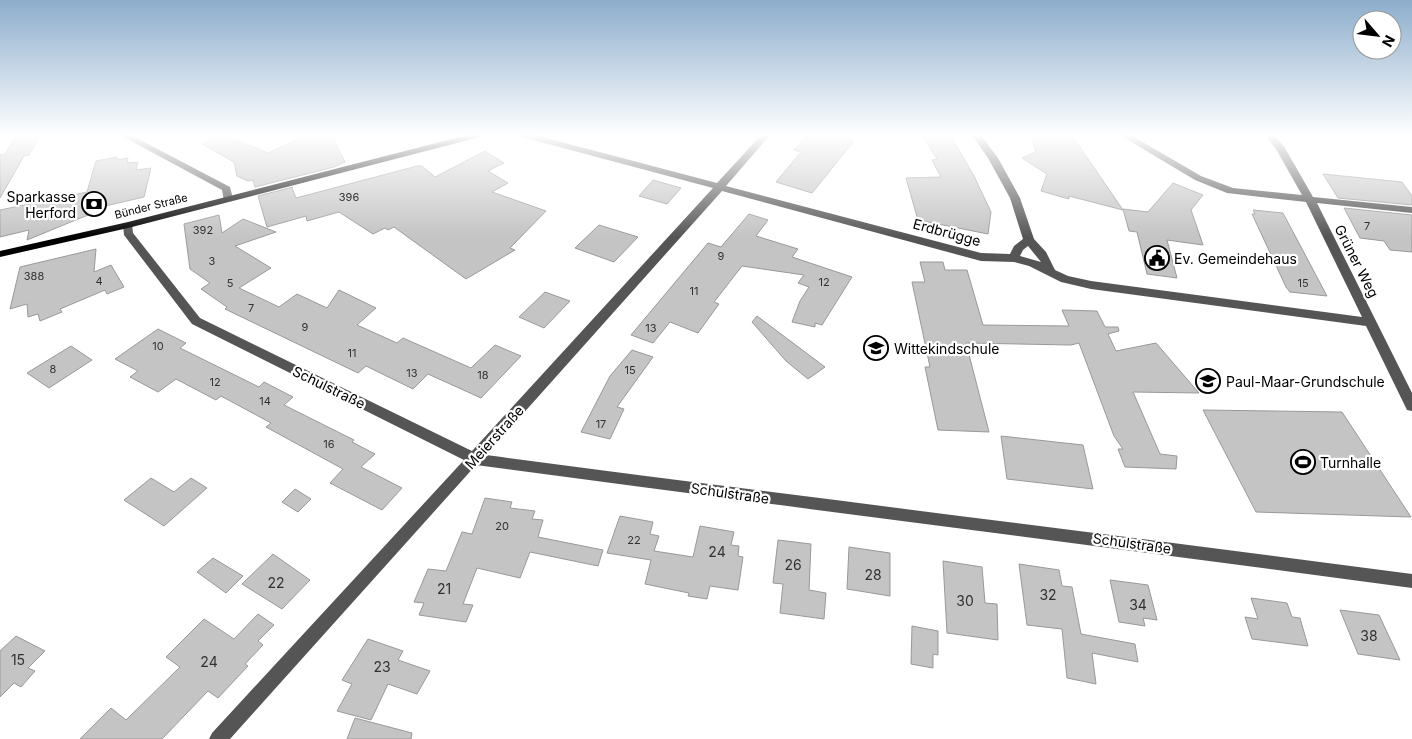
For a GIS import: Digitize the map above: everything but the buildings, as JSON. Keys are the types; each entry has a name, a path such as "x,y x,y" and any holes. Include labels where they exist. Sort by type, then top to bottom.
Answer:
{"main road":[{"name":"Bünder Straße","path":"0,254 128,225 344,168"}],"street":[{"path":"189,168 227,188 228,200"},
{"name":"Erdbrügge","path":"650,168 981,257 1014,258 1033,263 1065,279 1091,285 1370,322"},
{"name":"Meierstraße","path":"218,739 736,168"},
{"path":"999,168 1015,198 1029,240 1042,254 1051,272"},
{"path":"1182,168 1198,178 1231,191 1412,210"},
{"name":"Grüner Weg","path":"1292,168 1310,200 1412,406"},
{"name":"Schulstraße","path":"128,225 128,233 196,321 474,459 788,501 1078,536 1412,581"},
{"path":"1014,258 1018,248 1029,240"}],"place":[{"name":"Sparkasse Herford","path":"94,204"},
{"name":"Ev. Gemeindehaus","path":"1157,258"},
{"name":"Wittekindschule","path":"876,348"},
{"name":"Paul-Maar-Grundschule","path":"1208,381"},
{"name":"Turnhalle","path":"1303,462"}]}
